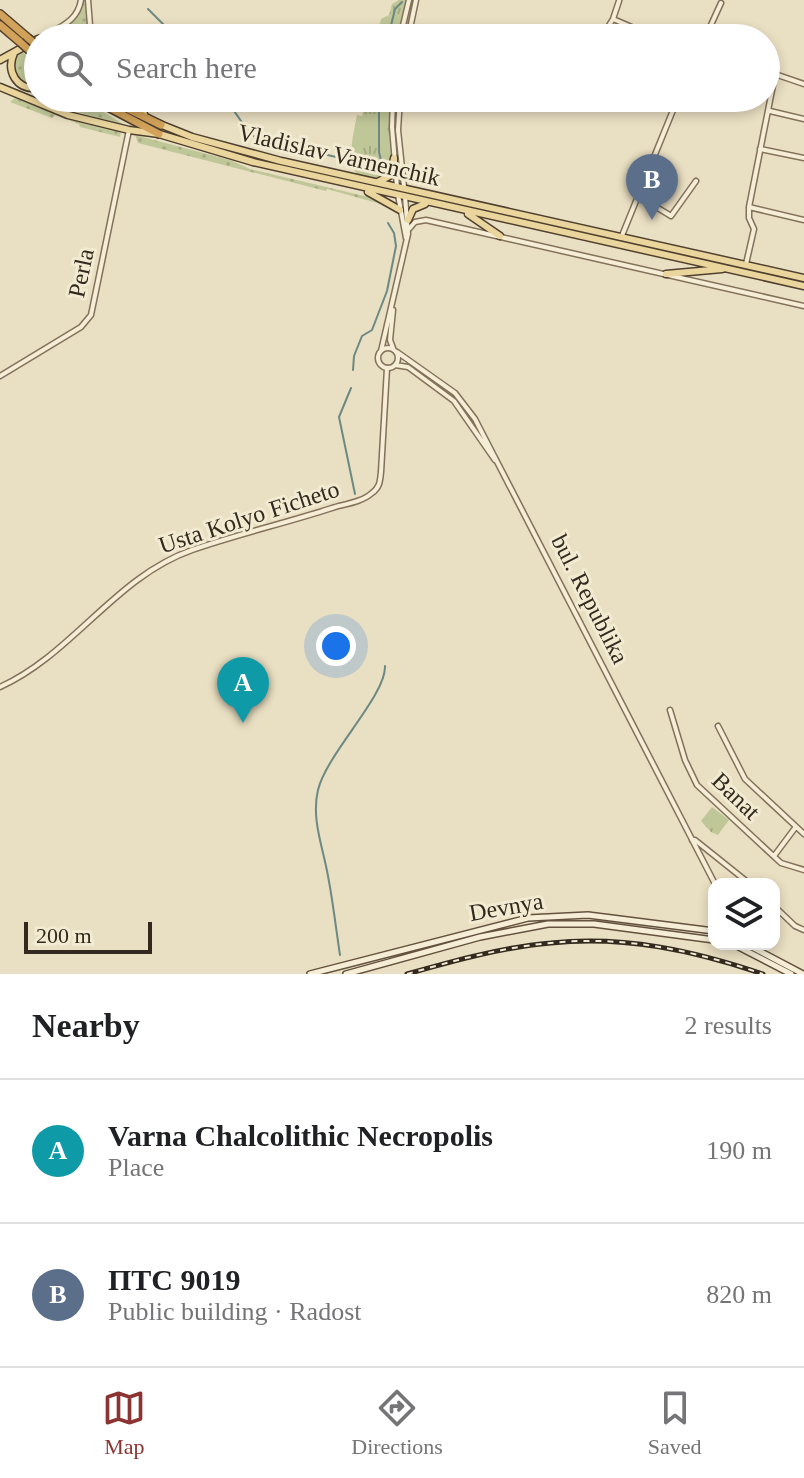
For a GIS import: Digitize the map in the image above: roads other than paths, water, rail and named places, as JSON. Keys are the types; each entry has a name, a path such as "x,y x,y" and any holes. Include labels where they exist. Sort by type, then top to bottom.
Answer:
{"highway":[{"path":"0,14 24,35"},
{"path":"0,25 24,44"},
{"path":"125,112 160,130"}],"main road":[{"path":"0,60 24,47"},
{"path":"14,53 10,65 14,77 24,86"},
{"name":"Vladislav Varnenchik","path":"0,87 24,97"},
{"name":"Vladislav Varnenchik","path":"61,112 129,130 160,130 375,182 401,193"},
{"path":"141,112 160,130"},
{"name":"Vladislav Varnenchik","path":"160,130 253,162 353,185 804,278"},
{"path":"375,182 391,175 394,158"},
{"path":"353,185 400,210"},
{"path":"401,193 428,203 794,284 804,289"},
{"path":"408,220 413,209 428,203"},
{"path":"465,211 500,236"},
{"path":"666,274 727,269"},
{"name":"Devnya","path":"310,974 528,918 597,916 708,930"},
{"name":"Devnya","path":"346,974 490,934 548,924 594,924 708,939"},
{"path":"745,950 791,974"},
{"path":"757,950 803,974"}],"street":[{"path":"65,24 80,8 81,0"},
{"path":"88,0 90,24"},
{"path":"403,24 409,0"},
{"path":"411,24 416,0"},
{"path":"609,24 619,1"},
{"path":"711,24 721,3"},
{"path":"613,19 625,24"},
{"path":"780,77 804,84"},
{"path":"393,112 394,158 409,229 381,351 380,363 387,368 398,360 390,340 394,301"},
{"path":"399,112 400,210 407,240"},
{"path":"621,238 672,112"},
{"path":"746,265 754,229 749,218 749,207 770,112"},
{"path":"774,112 804,119"},
{"name":"Perla","path":"0,376 81,327 91,315 129,130"},
{"path":"760,149 804,158"},
{"path":"638,196 671,216 696,181"},
{"path":"749,207 804,220"},
{"path":"409,229 415,222 426,220 804,306"},
{"path":"381,351 387,348 396,351 460,398 505,475"},
{"name":"bul. Republika","path":"395,365 408,367 454,401 505,475 712,878"},
{"name":"Usta Kolyo Ficheto","path":"0,687 42,661 126,588 162,563 191,551 363,499 373,493 380,485 387,368"},
{"name":"Banat","path":"670,710 685,760 697,785 774,856 790,868 804,870"},
{"path":"718,726 745,779 804,834"},
{"path":"774,856 795,828"},
{"path":"691,840 742,878"},
{"path":"780,912 804,930"}],"waterway":[{"path":"391,24 395,9 402,2"},
{"path":"148,9 163,24"},
{"path":"235,112 248,131 261,142"},
{"path":"379,112 379,152 384,173"},
{"path":"283,145 345,159"},
{"path":"356,161 382,167"},
{"path":"353,370 354,356 362,336 372,330 387,291 396,246 388,223"},
{"path":"351,388 339,417 355,494"},
{"path":"340,955 316,801 332,759 367,709 383,678 385,666"}],"railway":[{"path":"407,974 496,951 578,941 659,947 711,958 763,974"}],"place":[{"name":"ПТС 9019","path":"652,220"},
{"name":"Varna Chalcolithic Necropolis","path":"243,723"}]}
